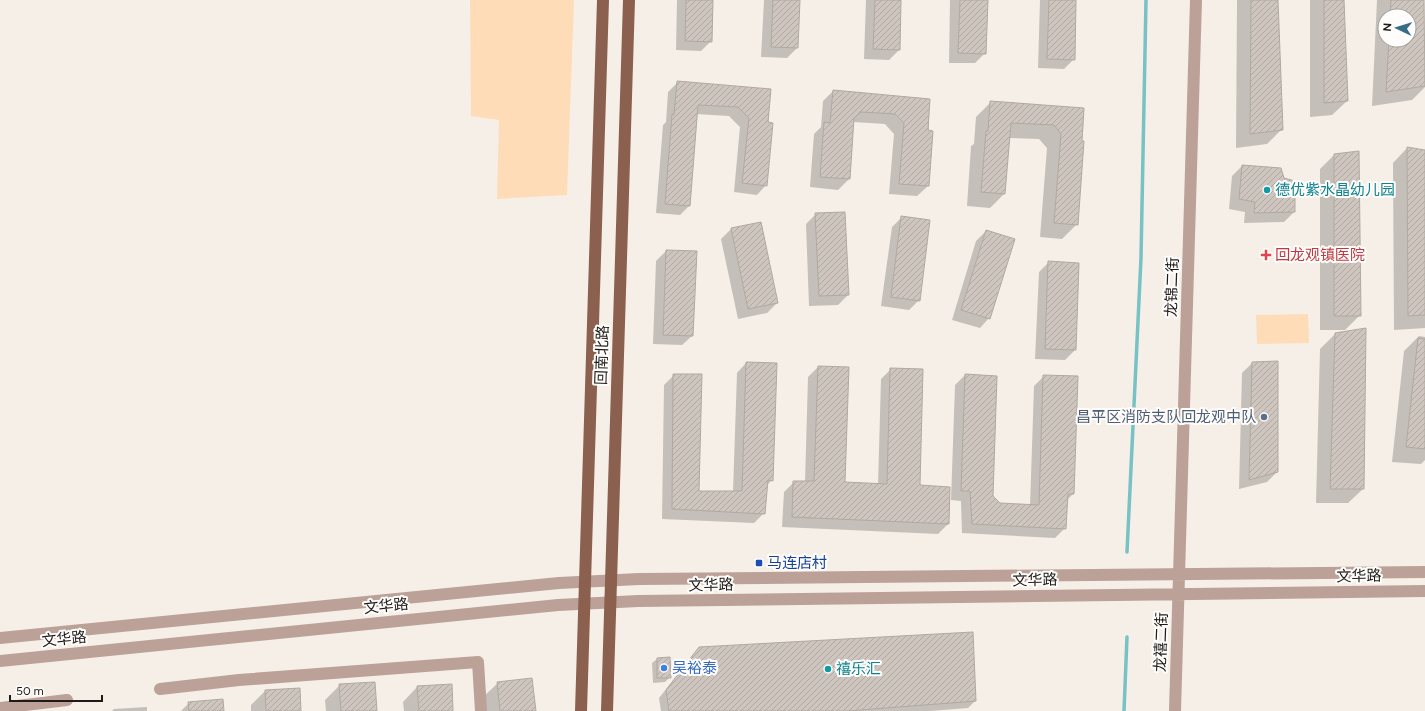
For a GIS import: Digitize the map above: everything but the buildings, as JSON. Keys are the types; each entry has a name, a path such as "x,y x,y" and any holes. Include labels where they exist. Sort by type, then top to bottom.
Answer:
{"main road":[{"name":"回南北路","path":"581,711 603,0"},
{"name":"回南北路","path":"607,711 630,0"}],"street":[{"name":"龙锦二街","path":"1179,574 1196,0"},
{"name":"文华路","path":"0,638 611,580 1425,572"},
{"name":"龙禧二街","path":"1174,711 1179,574"},
{"name":"文华路","path":"0,661 558,605 1425,591"},
{"path":"160,689 239,680 478,662 481,711"},
{"path":"0,708 68,700"}],"shaded area":[{"path":"470,0 574,0 567,195 497,199 499,120 471,116"},
{"path":"1308,314 1309,343 1257,344 1256,315"}],"waterway":[{"path":"1127,552 1141,258 1146,0"},
{"path":"1124,711 1127,637"}],"place":[{"name":"德优紫水晶幼儿园","path":"1267,190"},
{"name":"回龙观镇医院","path":"1266,255"},
{"name":"昌平区消防支队回龙观中队","path":"1264,417"},
{"name":"马连店村","path":"759,563"},
{"name":"吴裕泰","path":"664,668"},
{"name":"禧乐汇","path":"828,669"}]}
